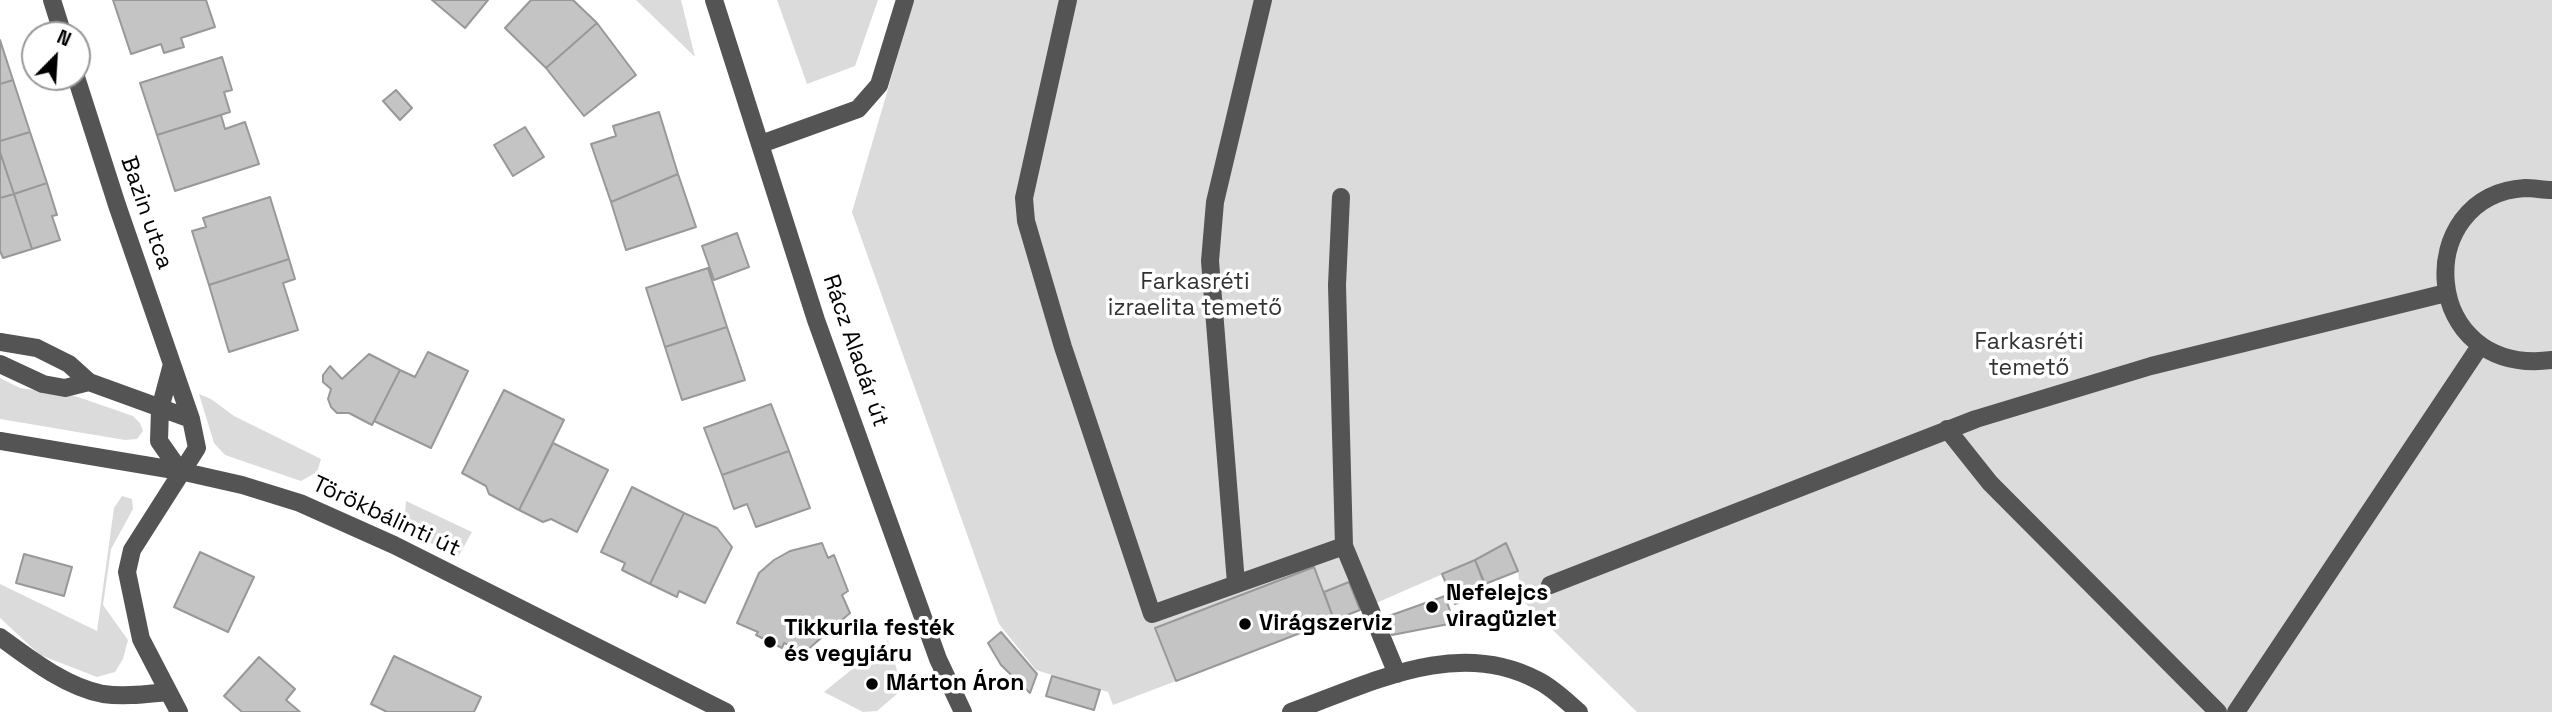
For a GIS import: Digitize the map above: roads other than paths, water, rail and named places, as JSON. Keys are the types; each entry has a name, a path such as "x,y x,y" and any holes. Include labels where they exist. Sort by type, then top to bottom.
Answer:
{"street":[{"path":"52,0 59,21"},
{"name":"Rácz Aladár út","path":"714,0 826,346 938,659 963,712"},
{"path":"761,144 858,109 878,85 905,0"},
{"path":"1068,0 1024,198 1026,221 1052,309 1152,614 1344,546"},
{"path":"1236,583 1210,261 1216,202 1263,0"},
{"name":"Bazin utca","path":"80,91 191,419 197,448 132,550 127,572 141,639 179,712"},
{"path":"2552,190 2526,188 2502,193 2481,204 2464,220 2453,236 2444,274 2446,293 2453,314 2465,332 2480,346 2504,358 2529,363 2552,360"},
{"path":"1341,197 1337,285 1344,546 1396,674"},
{"path":"1550,585 1947,429 2151,366 2446,293"},
{"path":"0,342 37,348 69,364 89,382 191,419"},
{"path":"2236,712 2480,346"},
{"path":"0,364 43,384 65,388 89,382"},
{"path":"172,365 160,409 159,442 180,471"},
{"path":"1947,429 1990,483 2218,712"},
{"name":"Törökbálinti út","path":"0,441 180,471 242,485 312,508 394,545 726,712"},
{"path":"0,636 24,655 73,684 102,694 131,696 168,692"},
{"path":"1291,712 1396,674 1451,661 1492,663 1538,680 1579,712"}],"place":[{"name":"Nefelejcs viragüzlet","path":"1432,607"},
{"name":"Virágszerviz","path":"1245,624"},
{"name":"Tikkurila festék és vegyiáru","path":"770,642"},
{"name":"Márton Áron","path":"872,684"}],"park label":[{"name":"Farkasréti izraelita temető","path":"1195,296"},
{"name":"Farkasréti temető","path":"2029,356"}]}
